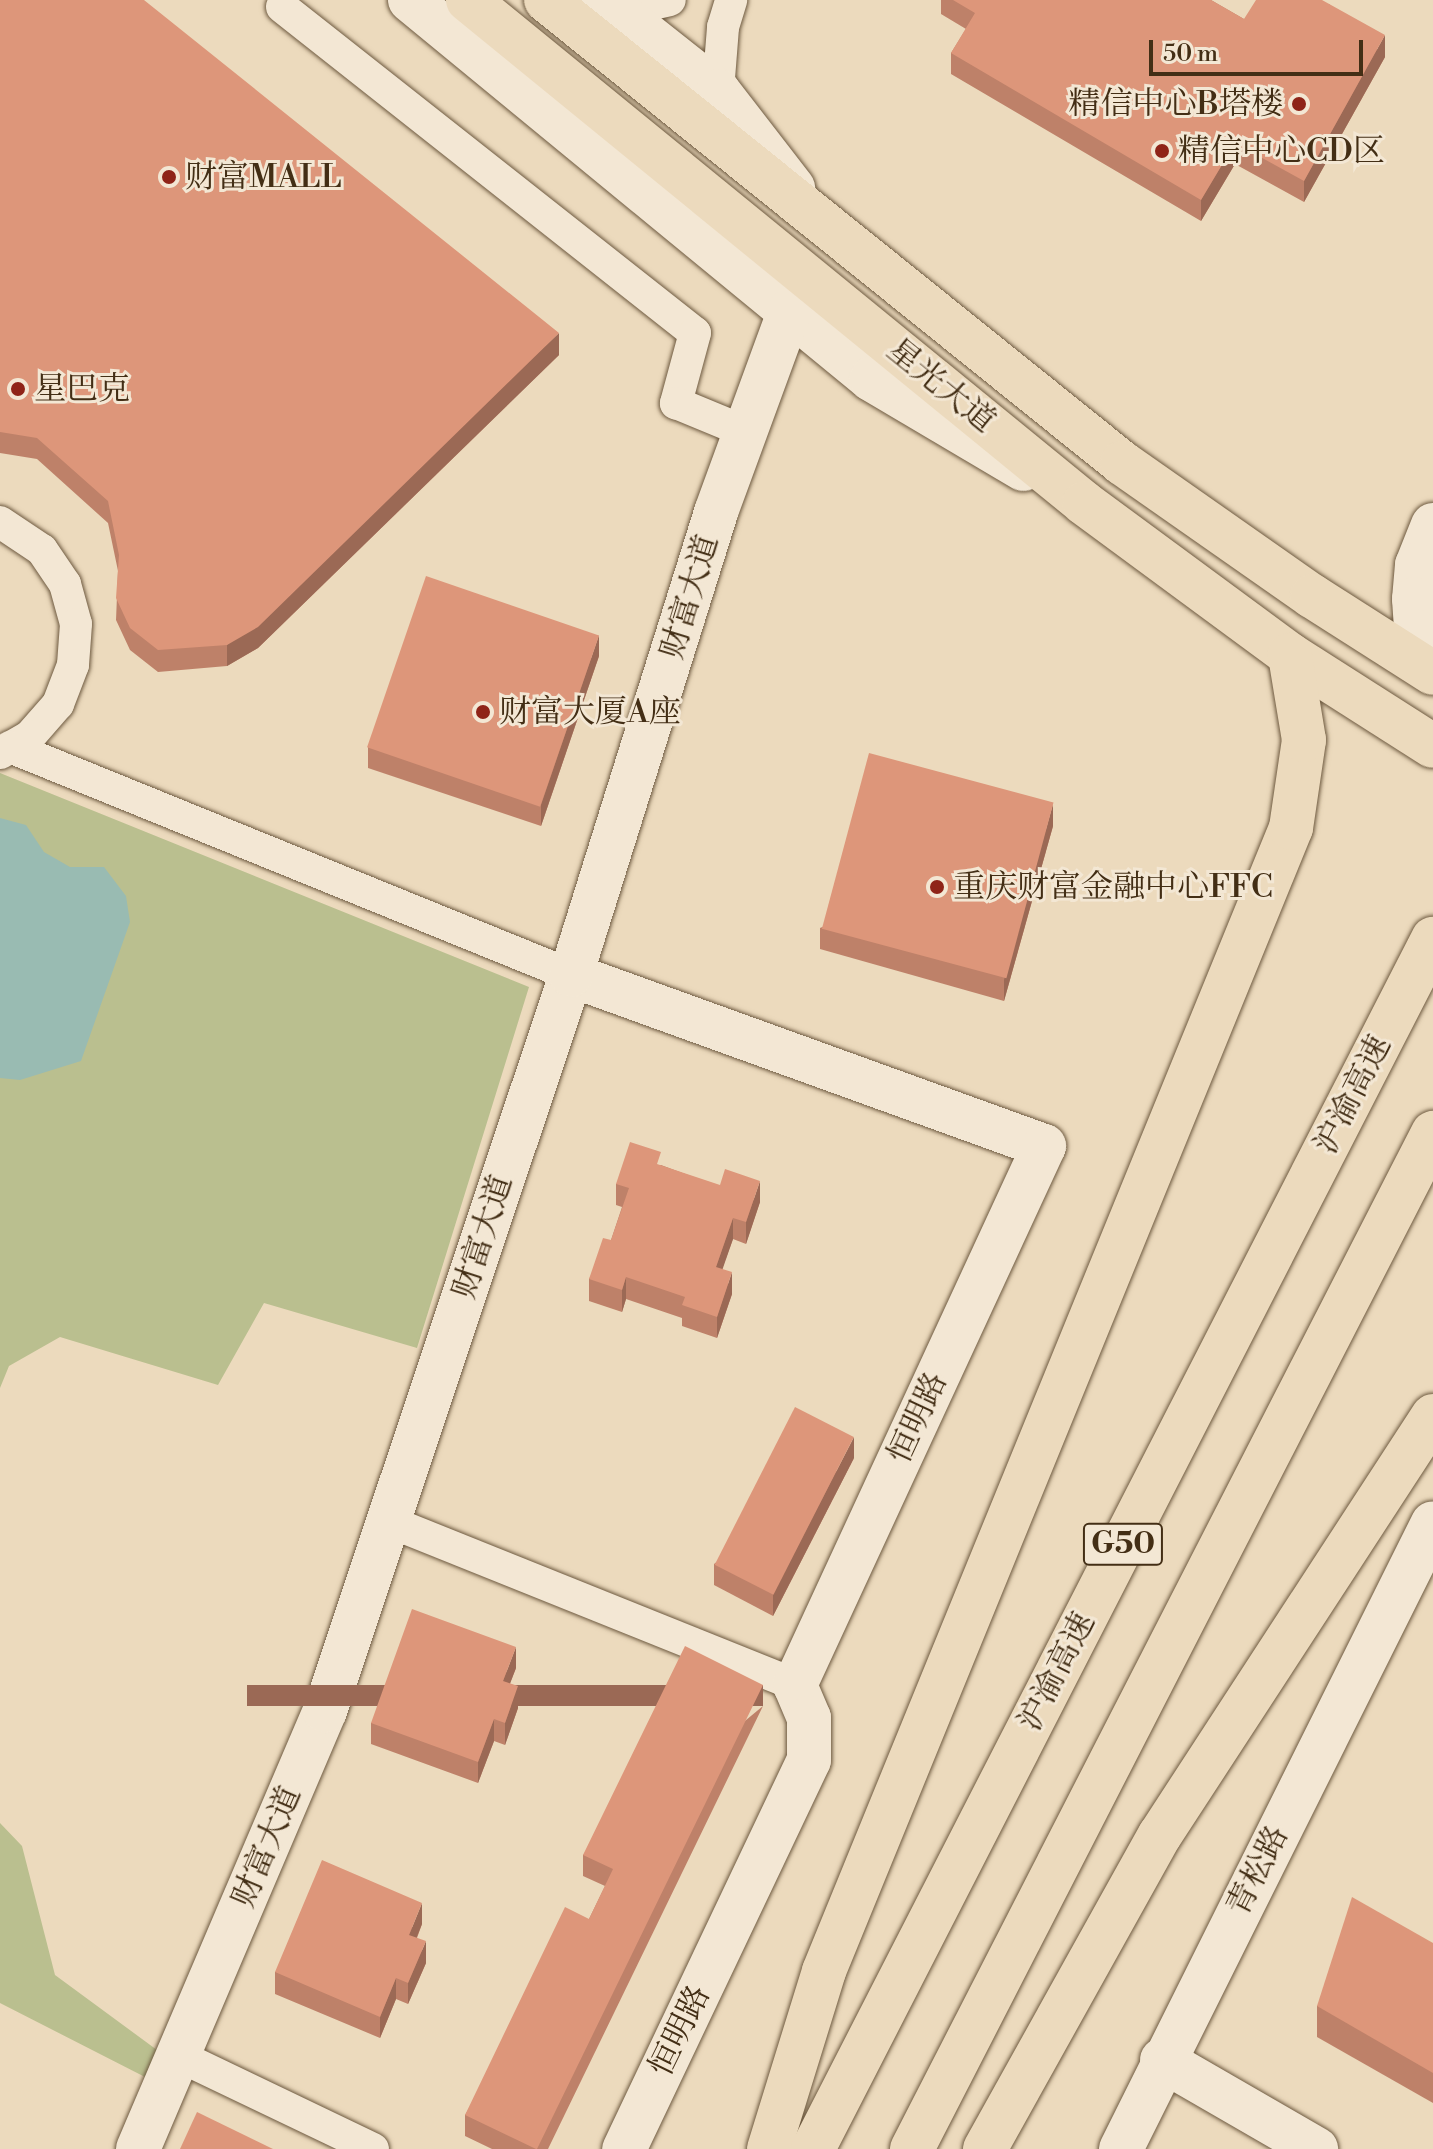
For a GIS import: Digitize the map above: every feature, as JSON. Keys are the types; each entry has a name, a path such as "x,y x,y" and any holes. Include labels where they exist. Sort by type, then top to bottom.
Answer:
{"main road":[{"name":"星光大道","path":"468,0 1084,503 1290,655 1433,746"},
{"name":"星光大道","path":"546,0 1122,463 1312,596 1433,671"},
{"path":"769,2149 824,1971 1291,828 1304,740 1290,655"},
{"name":"沪渝高速","path":"813,2149 1433,939"},
{"name":"G50","path":"912,2149 1433,1133"},
{"path":"985,2149 1160,1835 1433,1416"}],"street":[{"path":"410,0 871,379 1084,503"},
{"path":"610,6 670,0"},
{"path":"718,91 723,27 731,0"},
{"path":"610,6 718,91 813,215"},
{"path":"282,7 695,333 676,403 744,431"},
{"name":"财富大道","path":"138,2149 325,1711 571,975 744,431 790,310"},
{"path":"0,522 42,550 65,584 76,624 73,665 58,704 30,736 5,750"},
{"path":"1433,525 1417,565 1414,599 1416,631 1433,671"},
{"path":"5,750 571,975"},
{"name":"恒明路","path":"571,975 1044,1146 795,1685 809,1718 809,1760 624,2149"},
{"path":"388,1521 795,1685"},
{"name":"青松路","path":"1121,2149 1162,2060 1433,1523"},
{"path":"179,2056 373,2149"},
{"path":"1162,2060 1316,2149"}],"green space":[{"path":"0,773 529,987 417,1348 264,1303 218,1385 60,1337 9,1366 0,1388"},
{"path":"0,1823 22,1846 55,1975 157,2050 145,2077 0,2003"}],"water":[{"path":"0,818 26,825 44,852 70,867 104,867 126,896 130,922 81,1061 20,1080 0,1078"}],"building":[{"name":"财富MALL","path":"0,0 144,0 559,333 258,627 227,645 158,650 130,628 116,598 119,555 108,501 37,438 0,432"},
{"name":"精信中心CD区","path":"953,0 1211,0 1244,19 1256,0 1322,0 1385,35 1304,181 1235,143 1201,200 951,53 975,13"},
{"name":"财富大厦A座","path":"426,576 599,636 540,807 367,747"},
{"name":"重庆财富金融中心FFC","path":"869,753 1053,802 1006,978 822,929"},
{"path":"630,1142 661,1152 657,1164 720,1185 725,1169 760,1181 746,1222 733,1218 716,1267 732,1272 717,1317 682,1305 685,1297 626,1277 622,1290 589,1279 603,1238 611,1240 629,1188 616,1184"},
{"path":"795,1407 854,1437 773,1595 715,1565"},
{"path":"412,1609 516,1647 503,1681 518,1686 505,1723 494,1719 478,1762 371,1723"},
{"path":"685,1646 763,1685 536,2149 465,2115 565,1907 589,1919 613,1869 583,1855"},
{"path":"322,1860 422,1903 409,1935 426,1941 408,1983 396,1978 380,2017 275,1972"},
{"path":"1352,1897 1433,1943 1433,2073 1317,2006"},
{"path":"197,2112 273,2149 180,2149"}],"place":[{"name":"精信中心B塔楼","path":"1299,104"},
{"name":"精信中心CD区","path":"1162,151"},
{"name":"财富MALL","path":"169,177"},
{"name":"星巴克","path":"18,389"},
{"name":"财富大厦A座","path":"483,712"},
{"name":"重庆财富金融中心FFC","path":"937,887"}]}
